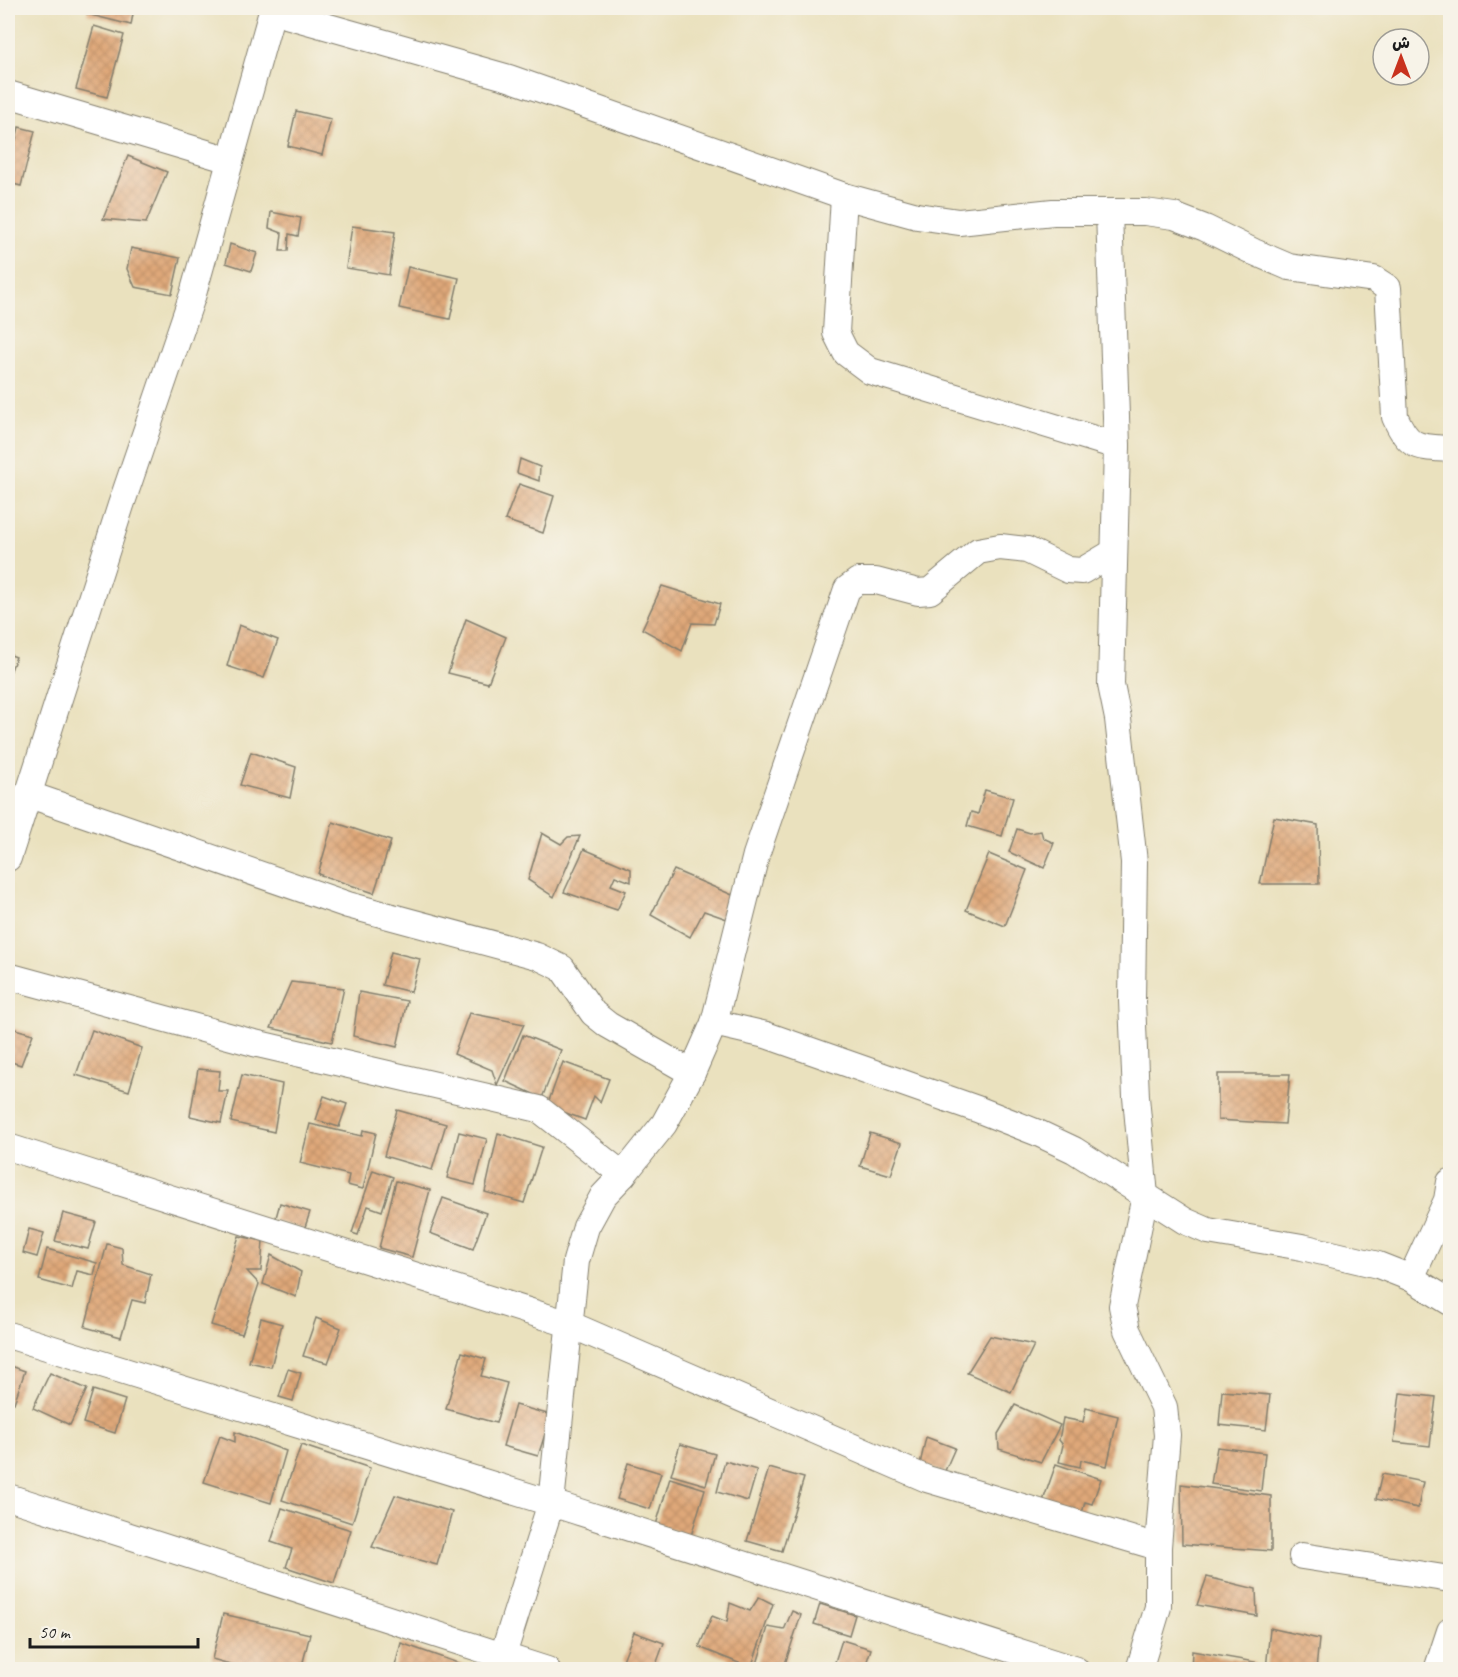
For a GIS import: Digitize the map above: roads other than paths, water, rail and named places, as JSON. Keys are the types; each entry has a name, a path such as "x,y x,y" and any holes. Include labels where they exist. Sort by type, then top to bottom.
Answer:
{"street":[{"path":"8,858 121,505 193,294 272,9 509,78 844,196 917,216 959,222 1053,212 1145,212 1174,216 1289,267 1374,279 1382,282 1388,288 1395,417 1403,435 1420,447 1450,449"},
{"path":"8,94 230,160"},
{"path":"844,196 836,333 846,352 870,372 1117,446"},
{"path":"1109,212 1117,446 1111,685 1118,719 1134,862 1132,1001 1136,1097 1145,1196 1122,1306 1127,1330 1164,1407 1167,1435 1158,1547 1158,1607 1139,1670"},
{"path":"502,1662 551,1503 576,1261 586,1227 603,1196 664,1124 692,1073 714,1023 756,855 847,589 858,581 876,581 918,592 930,591 978,551 1000,547 1027,550 1068,570 1082,571 1114,552"},
{"path":"27,794 348,905 537,956 562,968 593,1013 608,1025 692,1073"},
{"path":"8,976 254,1043 539,1109 623,1175"},
{"path":"714,1023 776,1038 1038,1133 1074,1150 1185,1221 1208,1231 1313,1250 1378,1265 1411,1278 1450,1302"},
{"path":"8,1147 569,1324 927,1479 1158,1547"},
{"path":"1411,1278 1445,1206 1450,1182"},
{"path":"8,1335 551,1503 1076,1670"},
{"path":"8,1497 502,1662 547,1670"},
{"path":"1302,1556 1450,1579"},
{"path":"1437,1670 1450,1631"}]}
